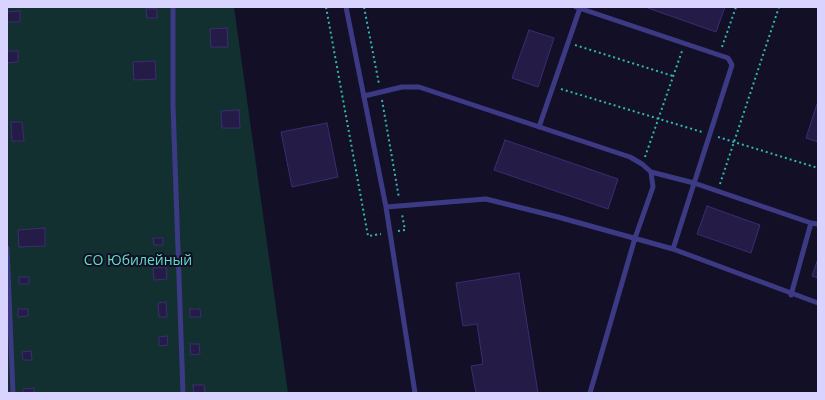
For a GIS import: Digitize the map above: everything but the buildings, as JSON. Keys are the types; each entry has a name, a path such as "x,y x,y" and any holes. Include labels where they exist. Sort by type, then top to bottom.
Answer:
{"lane":[{"path":"173,7 173,105 183,393"},
{"path":"346,7 386,207 415,393"},
{"path":"539,127 568,43 578,8 728,58 732,65 673,249"},
{"path":"364,96 402,87 419,87 630,157 642,164 651,172 694,182 811,223 818,224"},
{"path":"590,393 635,238 653,187 651,172"},
{"path":"386,207 486,200 673,249 791,295 818,303"},
{"path":"791,295 811,223"},
{"path":"7,248 14,393"}],"path":[{"path":"326,7 368,236 405,230 364,7"},
{"path":"719,55 736,7"},
{"path":"718,191 779,7"},
{"path":"568,43 673,76"},
{"path":"642,164 684,43"},
{"path":"553,86 818,168"}],"green space":[{"name":"СО Юбилейный","path":"7,7 234,7 288,393 7,393"}]}
